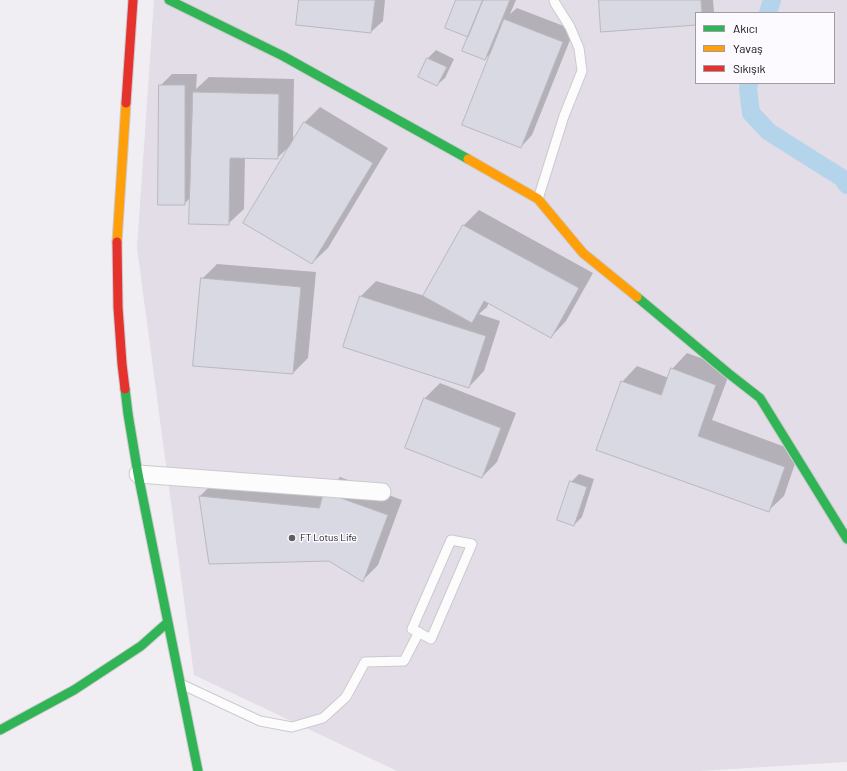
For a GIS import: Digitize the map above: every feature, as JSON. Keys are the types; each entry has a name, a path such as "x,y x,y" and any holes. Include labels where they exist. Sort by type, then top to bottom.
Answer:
{"street":[{"path":"133,0 117,248 118,307 122,364 128,414 138,474 182,684 198,771"},
{"path":"169,0 283,56 538,199 583,253 760,398 847,539"},
{"path":"138,474 382,492"},
{"path":"0,730 80,686 141,646 168,622"}],"lane":[{"path":"538,199 564,116 582,71 579,48 570,26 554,0"},
{"path":"451,540 472,544 431,639 419,632 412,629 451,540"},
{"path":"182,684 260,720 292,727 324,718 346,697 365,662 404,661 419,632"}],"shaded area":[{"path":"154,0 847,0 847,762 699,771 397,771 194,675 137,248"}],"building":[{"path":"299,0 375,0 371,33 296,25"},
{"path":"456,0 483,0 468,37 445,28"},
{"path":"483,0 510,0 485,60 462,51"},
{"path":"599,0 701,0 702,12 695,12 695,25 601,32"},
{"path":"504,19 563,42 521,148 462,125"},
{"path":"427,58 447,67 437,86 418,77"},
{"path":"159,85 185,85 185,205 158,205"},
{"path":"193,92 279,94 278,159 230,158 229,225 189,224"},
{"path":"304,122 373,163 312,264 243,223"},
{"path":"463,225 579,288 551,338 484,301 472,323 423,296"},
{"path":"201,278 301,287 293,374 193,366"},
{"path":"360,296 486,336 469,388 343,347"},
{"path":"671,368 716,385 698,436 785,467 769,512 596,450 621,381 661,395"},
{"path":"424,398 501,428 482,478 405,448"},
{"path":"570,481 587,487 574,526 557,520"},
{"name":"FT Lotus Life","path":"324,492 388,515 363,582 329,561 209,564 199,496 319,508"}],"waterway":[{"path":"768,12 772,0"},
{"path":"749,84 748,89 751,113 769,132 842,178 847,185"}],"traffic: fast":[{"path":"169,0 283,56 468,159"},
{"path":"637,297 760,398 847,539"},
{"path":"125,389 138,474 198,771"},
{"path":"0,730 74,690 141,646 168,622"}],"traffic: slow":[{"path":"117,242 126,103"},
{"path":"468,159 538,199 583,253 637,297"}],"traffic: jam":[{"path":"126,103 133,0"},
{"path":"117,242 118,307 125,389"}],"place":[{"name":"FT Lotus Life","path":"292,538"}]}
